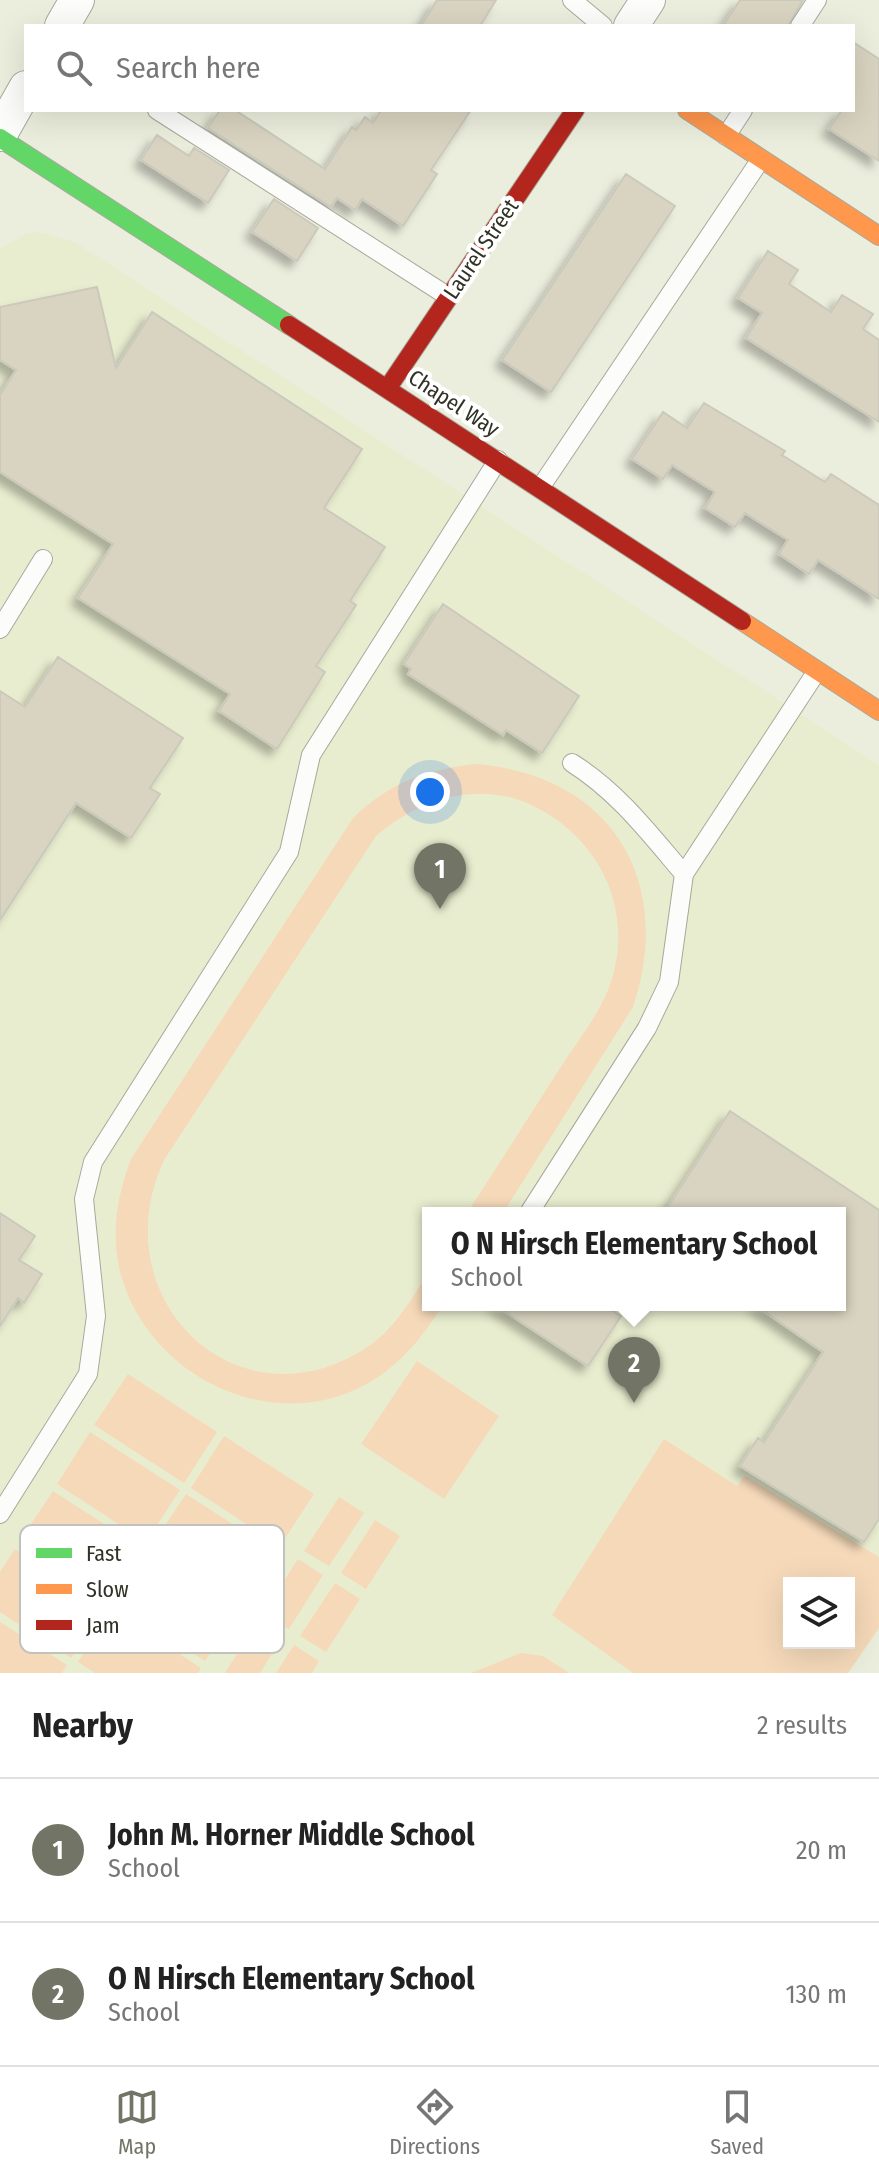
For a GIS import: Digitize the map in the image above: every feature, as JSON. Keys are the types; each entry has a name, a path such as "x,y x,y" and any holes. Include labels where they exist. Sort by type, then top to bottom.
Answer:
{"street":[{"path":"63,24 77,0"},
{"path":"632,24 648,0"},
{"path":"0,136 24,92"},
{"name":"Laurel Street","path":"387,389 574,112"},
{"path":"690,112 879,236"},
{"name":"Chapel Way","path":"0,136 879,711"}],"lane":[{"path":"572,0 601,24"},
{"path":"801,24 817,0"},
{"path":"160,112 449,297"},
{"path":"726,136 742,112"},
{"path":"540,488 761,159"},
{"path":"0,1514 88,1374 96,1316 84,1199 93,1162 289,852 311,755 498,460"},
{"path":"0,629 43,559"},
{"path":"533,1207 647,1028 669,982 684,874 817,671"},
{"path":"572,763 599,780 628,807 684,874"}],"shaded area":[{"path":"40,232 75,242 879,765 879,1628 848,1673 0,1673 0,249 27,233"},
{"path":"477,764 524,773 564,789 597,813 621,843 638,878 645,918 644,961 633,1007 507,1207 471,1207 602,1004 611,982 617,953 618,925 613,899 589,851 548,814 522,801 483,794 444,799 408,814 376,836 164,1160 149,1212 151,1260 166,1303 193,1338 229,1362 271,1373 318,1369 366,1348 393,1324 422,1282 422,1311 439,1311 397,1362 378,1377 340,1396 300,1403 260,1400 221,1388 186,1368 156,1340 133,1306 119,1267 116,1239 119,1198 131,1159 353,818 395,787 442,770"},
{"path":"417,1361 499,1416 444,1499 361,1444"},
{"path":"128,1374 217,1432 184,1483 94,1425"},
{"path":"90,1432 180,1490 157,1525 120,1525 57,1484"},
{"path":"224,1436 314,1494 284,1540 284,1525 248,1525 191,1488"},
{"path":"664,1439 737,1486 745,1476 879,1557 879,1628 848,1673 633,1673 552,1615"},
{"path":"53,1491 106,1525 30,1525"},
{"path":"186,1494 234,1525 165,1525"},
{"path":"339,1497 364,1513 329,1566 304,1551"},
{"path":"375,1520 400,1536 366,1589 341,1573"},
{"path":"15,1549 20,1552 20,1625 0,1612 0,1572"},
{"path":"298,1559 323,1575 289,1629 284,1626 284,1581"},
{"path":"335,1583 360,1599 326,1652 300,1636"},
{"path":"0,1622 20,1635 20,1653 48,1653 67,1665 62,1673 0,1673"},
{"path":"294,1645 319,1661 312,1673 276,1673"},
{"path":"84,1653 178,1653 201,1668 198,1673 95,1673 78,1662"},
{"path":"192,1653 210,1653 205,1661"},
{"path":"238,1653 273,1653 260,1673 225,1673"},
{"path":"521,1653 543,1656 569,1673 471,1673"}],"building":[{"path":"437,0 496,0 481,24 422,24"},
{"path":"740,0 803,0 789,24 724,24"},
{"path":"855,43 879,59 879,161 829,129 841,112 855,112"},
{"path":"219,112 238,112 325,169 352,127 356,130 365,117 373,123 380,112 470,112 431,170 437,174 403,226 362,199 355,210 337,198 331,207 208,128"},
{"path":"157,135 189,156 194,148 229,170 208,203 141,160"},
{"path":"626,174 675,206 551,392 502,360"},
{"path":"274,199 318,228 297,261 252,232"},
{"path":"768,251 798,270 789,284 831,312 842,295 873,314 863,329 879,340 879,422 746,338 762,313 738,298"},
{"path":"97,287 116,368 152,312 362,449 324,508 385,547 350,601 356,605 316,666 325,672 277,749 219,711 230,694 78,598 113,544 0,472 0,395 16,370 0,360 0,307"},
{"path":"704,403 785,451 782,455 825,482 831,474 879,505 879,599 818,560 809,574 779,554 788,540 745,513 735,527 705,508 715,492 672,465 663,479 632,459 663,412 687,428"},
{"path":"443,604 579,696 542,753 506,730 503,735 408,674 411,669 404,664"},
{"path":"58,657 183,738 150,788 160,794 131,838 76,803 0,920 0,691 25,707"},
{"path":"730,1111 879,1210 879,1519 864,1542 740,1466 758,1438 764,1442 823,1352 764,1311 846,1311 846,1207 668,1207"},
{"path":"0,1213 35,1236 19,1260 42,1274 24,1303 18,1298 0,1326"},
{"path":"504,1311 613,1311 621,1316 588,1366"}],"traffic: fast":[{"path":"0,138 289,325"}],"traffic: slow":[{"path":"690,112 879,236"},
{"path":"742,621 879,711"}],"traffic: jam":[{"path":"387,389 574,112"},
{"path":"289,325 742,621"}],"place":[{"name":"John M. Horner Middle School","path":"440,909"},
{"name":"O N Hirsch Elementary School","path":"634,1403"}]}
